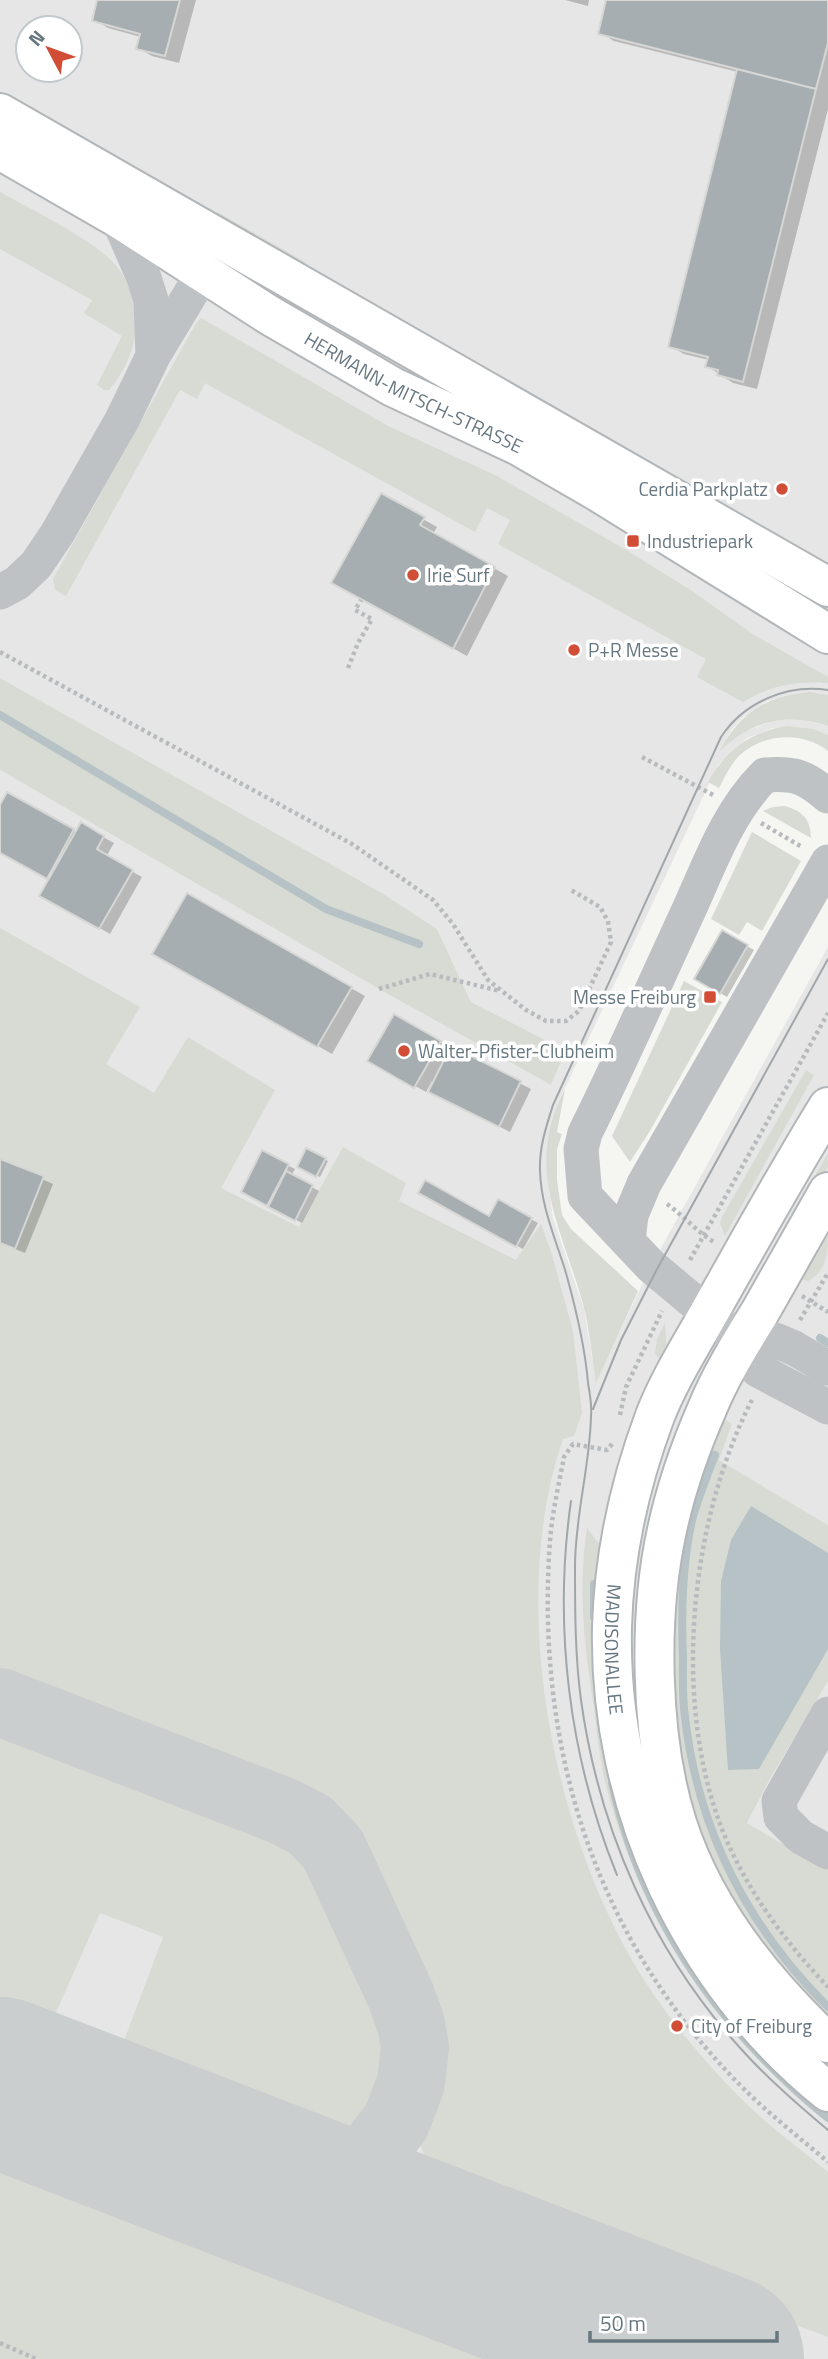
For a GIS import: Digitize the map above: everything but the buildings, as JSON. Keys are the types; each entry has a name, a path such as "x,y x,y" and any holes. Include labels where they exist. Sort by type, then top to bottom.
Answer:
{"main road":[{"name":"HERMANN-MITSCH-STRASSE","path":"0,113 828,587"},
{"name":"HERMANN-MITSCH-STRASSE","path":"0,150 118,218 269,315 393,387 541,458 661,529 828,634"},
{"path":"204,273 223,241"},
{"name":"MADISONALLEE","path":"828,1107 676,1369 656,1416 628,1505 616,1573 612,1628 620,1731 630,1784 641,1821 678,1908 702,1951 750,2018 828,2092"},
{"name":"MADISONALLEE","path":"828,1192 742,1342 697,1432 666,1530 659,1575 656,1627 656,1707 661,1747 677,1824 712,1901 758,1967 793,2010 828,2043"}],"lane":[{"path":"118,218 151,300 153,356"},
{"path":"0,592 17,583 36,565 57,534 122,420 153,356 204,273"},
{"path":"828,796 814,784 791,773 765,775 747,793 736,809 585,1133 581,1149 585,1196 651,1266 742,1342 758,1370 828,1407"},
{"path":"628,1241 631,1215 644,1184 818,856"},
{"path":"742,1342 775,1340 828,1368"},
{"path":"822,1724 779,1801 781,1817 801,1837 828,1852"}],"path":[{"path":"348,668 372,619 355,610 361,600"},
{"path":"0,652 362,851 433,900 453,924 488,980 526,1010 546,1021 566,1021 579,1011 611,942 608,921 600,907 571,890"},
{"path":"642,757 705,790 818,856"},
{"path":"379,989 430,974 500,991"},
{"path":"619,1420 626,1387 676,1287 828,1013"},
{"path":"673,1208 703,1235"},
{"path":"794,1329 828,1273"},
{"path":"811,1302 828,1312"},
{"path":"754,1397 722,1474 708,1519 699,1564 693,1671 699,1734 708,1783 730,1847 770,1918 828,1987"},
{"path":"596,1449 607,1450 614,1442"},
{"path":"0,2343 36,2359"}],"shaded area":[{"path":"0,0 828,0 828,695 797,694 767,701 743,717 732,729 721,749 741,733 775,720 800,719 815,722 828,726 828,735 800,727 773,728 747,738 718,765 559,1101 547,1152 547,1174 553,1218 584,1309 596,1381 651,1266 828,947 828,1525 719,1460 732,1424 719,1415 642,1717 633,1643 632,1605 636,1556 648,1498 668,1436 686,1397 583,1596 588,1671 605,1781 720,2018 768,2071 828,2123 828,2359 53,2359 0,2338 0,770 551,1085 566,1052 471,1002 437,929 382,893 0,678"},
{"path":"0,192 94,247 117,267 124,278 135,309 135,336 126,365 109,390 97,385 122,336 84,313 92,300 0,249"},
{"path":"217,212 307,263 292,266 205,217"},
{"path":"201,318 388,426 495,475 628,551 692,591 754,635 828,677 828,683 784,685 743,702 697,677 706,659 498,544 510,520 487,508 475,532 205,383 197,399 180,390 66,596 55,590 53,579"},
{"path":"0,678 382,893 437,929 471,1002 566,1051 551,1085 0,770"},
{"path":"809,692 828,695 828,726 798,720 770,722 743,733 719,752 736,726 755,709 779,698"},
{"path":"788,726 813,729 828,735 828,751 807,740 795,738 784,737 760,742 740,755 719,788 708,782 723,760 751,737"},
{"path":"785,806 804,817 811,838 763,811"},
{"path":"752,832 801,861 762,931 747,922 739,935 711,919"},
{"path":"0,928 140,1007 106,1064 154,1093 188,1037 275,1090 221,1188 299,1227 343,1147 406,1183 399,1201 516,1260 541,1224 573,1331 582,1413 574,1436 563,1439 546,1504 539,1573 540,1646 548,1719 564,1791 586,1860 613,1925 657,1999 726,2083 773,2127 828,2172 828,2337 457,2196 429,2166 421,2147 418,2104 428,2050 419,2010 337,1836 325,1820 299,1803 0,1688"},
{"path":"684,981 722,1002 630,1162 612,1136"},
{"path":"806,1070 814,1075 725,1236 720,1223 722,1217"},
{"path":"565,1089 557,1132 562,1134 557,1149 557,1180 562,1215 571,1229 638,1291 596,1383 584,1308 558,1226 547,1173 547,1146 553,1118"},
{"path":"828,1153 828,1167 773,1265 765,1261"},
{"path":"828,1236 826,1255 819,1273 808,1281 795,1277"},
{"path":"665,1323 667,1354 664,1363 655,1354 657,1339"},
{"path":"718,1414 732,1424 719,1460 828,1525 828,1681 747,1823 828,1870 828,2024 783,1977 713,1869 686,1790 671,1687 674,1568"},
{"path":"751,1506 828,1553 828,1649 759,1769 728,1770 720,1649 721,1581 731,1540"},
{"path":"587,1528 606,1553 601,1683 828,2109 828,2123 787,2089 717,2013 688,1972 639,1882 620,1833 605,1782 600,1752 583,1616"},
{"path":"828,1681 828,1870 747,1823"},
{"path":"0,1718 304,1837 312,1847 394,2023 397,2037 398,2063 392,2086 378,2107 358,2126 319,2140 116,2062 163,1937 100,1913 46,2035 0,2018"},
{"path":"0,2142 562,2359 0,2359"}],"waterway":[{"path":"0,715 326,909 419,944"},
{"path":"820,1338 828,1343"},
{"path":"715,1455 692,1520 684,1571 683,1695 692,1759 701,1799 731,1874 773,1944 828,2007"},
{"path":"594,1584 594,1617"},
{"path":"612,1783 625,1833 643,1881 665,1926 691,1969 753,2048 828,2118"}],"taxiway":[{"path":"0,1702 283,1811 310,1825 333,1849 401,1996 411,2024 415,2047 411,2083 396,2122 342,2185 319,2196 294,2195"}],"runway":[{"path":"0,2082 719,2359"}],"tram line":[{"path":"828,690 797,690 768,698 742,714 721,737 553,1105 540,1162 543,1197 577,1314 591,1400 588,1454 577,1528 576,1633 581,1700 601,1796 635,1887 682,1973 710,2012 752,2061 828,2130"},
{"path":"593,1409 621,1340 656,1271 828,959"},
{"path":"571,1501 564,1596 569,1691 587,1784 617,1875"}],"place":[{"name":"Cerdia Parkplatz","path":"782,489"},
{"name":"Industriepark","path":"633,541"},
{"name":"Irie Surf","path":"413,575"},
{"name":"P+R Messe","path":"574,650"},
{"name":"Messe Freiburg","path":"710,997"},
{"name":"Walter-Pfister-Clubheim","path":"404,1051"},
{"name":"City of Freiburg","path":"677,2026"}]}
